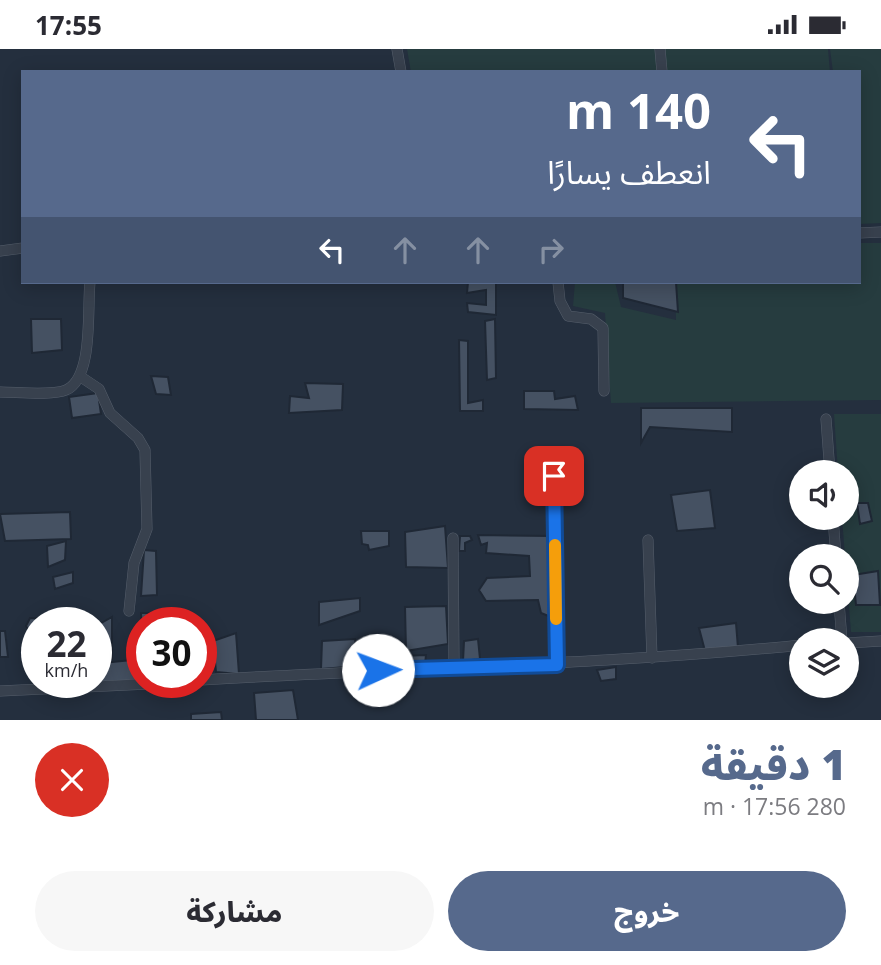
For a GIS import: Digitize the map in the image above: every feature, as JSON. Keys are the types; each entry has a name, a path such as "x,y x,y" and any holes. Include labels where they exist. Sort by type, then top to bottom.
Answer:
{"street":[{"path":"397,49 401,70"},
{"path":"660,49 662,70"},
{"path":"861,233 881,233"},
{"path":"0,251 21,248"},
{"path":"0,392 64,391 81,377 85,362 90,284"},
{"path":"558,284 560,301 568,316 591,319 603,328 604,391"},
{"path":"81,377 99,389 110,413 138,438 145,450 147,529 134,563 129,607"},
{"path":"826,419 829,460"},
{"path":"554,476 557,665"},
{"path":"453,538 454,666"},
{"path":"648,540 652,658"},
{"path":"859,642 881,641"},
{"path":"217,680 454,666 557,665 789,646"},
{"path":"0,691 126,685"}],"green space":[{"path":"407,49 828,49 830,70 411,70"},
{"path":"830,49 881,49 881,223 861,224 861,70 833,70"},
{"path":"861,243 881,243 881,400 611,403 605,313 573,306 575,284 615,284 621,307 676,320 675,284 861,284"},
{"path":"834,414 881,414 881,632 859,632 859,628 851,628 850,614 859,614 859,544 844,544 843,530 859,530 859,460 837,460"}],"building":[{"path":"468,284 496,284 496,315 468,312 467,303 486,305 486,290 467,293"},
{"path":"623,284 676,284 678,312 623,298"},
{"path":"31,319 61,319 62,350 32,353"},
{"path":"495,319 496,378 487,380 485,321"},
{"path":"459,340 468,341 468,403 483,400 483,411 460,411"},
{"path":"151,376 168,377 171,395 156,394"},
{"path":"305,383 343,384 342,410 289,413 290,396 309,398"},
{"path":"524,391 554,391 555,399 575,396 578,410 524,409"},
{"path":"98,393 101,414 72,418 69,397"},
{"path":"641,408 732,408 732,432 650,427 641,443"},
{"path":"710,490 715,528 677,531 671,495"},
{"path":"859,503 868,503 872,521 860,524"},
{"path":"70,512 71,539 5,541 0,514"},
{"path":"445,526 448,568 406,567 405,532"},
{"path":"361,531 389,531 389,546 369,550 368,545 362,544"},
{"path":"478,535 551,536 551,617 541,613 538,600 486,601 479,590 487,578 530,576 529,556 486,553 487,543 481,545"},
{"path":"460,536 470,536 472,540 465,543 465,551 459,551"},
{"path":"66,541 65,560 48,567 47,546"},
{"path":"144,550 156,551 157,595 141,596"},
{"path":"878,571 880,605 859,605 859,574"},
{"path":"73,572 73,583 55,589 53,577"},
{"path":"360,598 360,611 319,625 319,602"},
{"path":"446,606 448,644 406,651 405,607"},
{"path":"736,623 738,648 705,651 699,628"},
{"path":"0,631 5,631 8,657 0,657"},
{"path":"236,633 239,674 217,672 217,640"},
{"path":"355,639 359,666 321,669 322,641"},
{"path":"478,639 480,659 463,661 464,641"},
{"path":"426,655 425,664 402,665 400,656"},
{"path":"126,661 126,681 112,682 112,662"},
{"path":"616,667 616,679 601,681 597,670"},
{"path":"293,690 298,720 256,720 254,693"},
{"path":"221,712 222,720 191,720 191,714"}],"slow traffic":[{"path":"555,545 556,619"}],"route":[{"path":"378,670 557,665 554,476"}]}
